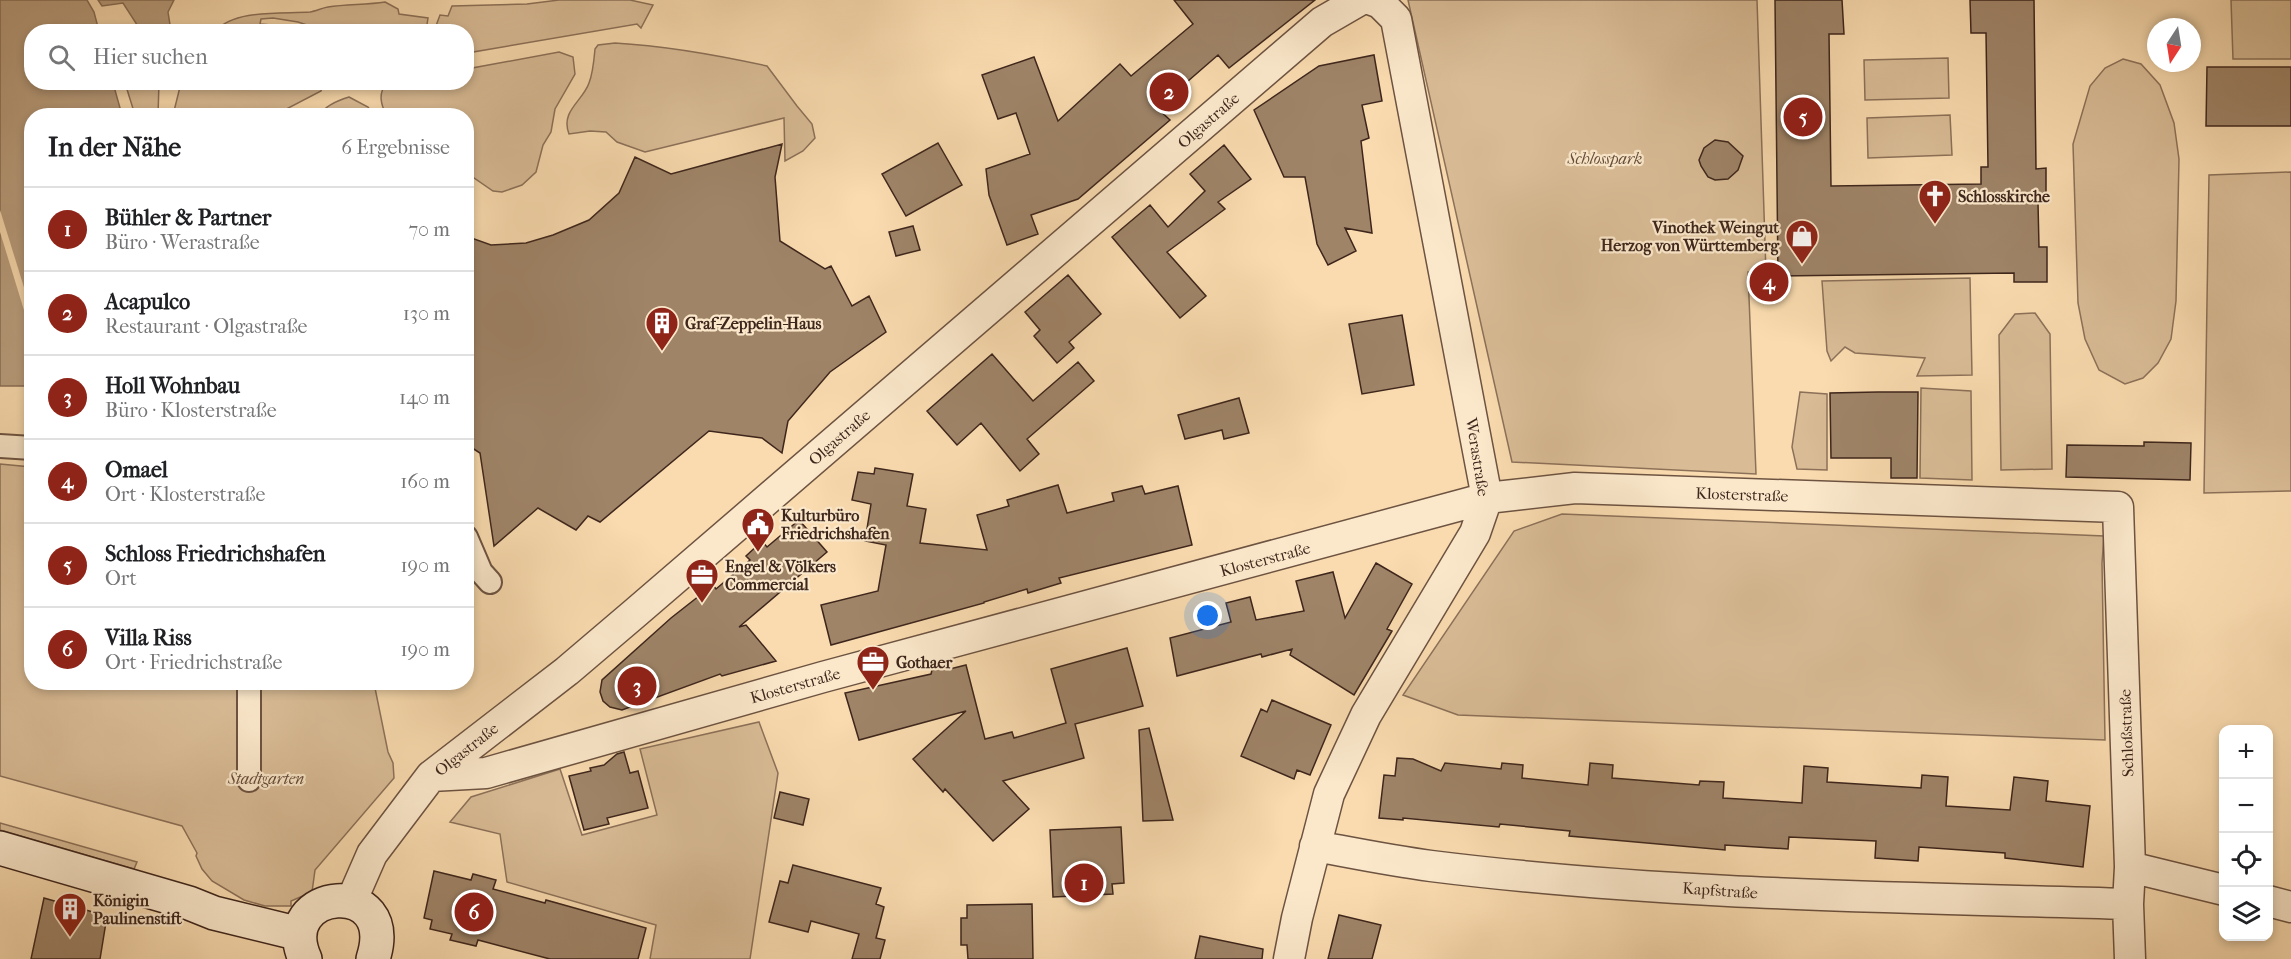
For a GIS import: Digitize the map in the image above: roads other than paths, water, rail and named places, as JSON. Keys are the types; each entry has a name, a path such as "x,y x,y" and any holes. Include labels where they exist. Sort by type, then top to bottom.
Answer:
{"main road":[{"path":"0,848 189,903 303,946 304,921 312,910 324,903 337,900 351,902 363,907 378,930 374,959"}],"street":[{"name":"Olgastraße","path":"351,902 372,854 431,776 567,671 1322,22 1359,0"},
{"name":"Werastraße","path":"1289,959 1297,918 1329,794 1366,715 1475,533 1487,498 1396,19 1380,3 1372,0"},
{"path":"0,446 24,448"},
{"name":"Klosterstraße","path":"431,776 486,773 823,677 1487,498 1575,488 2118,507"},
{"name":"Schloßstraße","path":"2118,507 2130,867 2128,904 2130,959"},
{"path":"474,556 481,572 490,582"},
{"path":"249,690 249,780"},
{"name":"Kapfstraße","path":"1315,846 1429,866 1599,882 1764,893 2128,904"},
{"path":"2130,867 2219,889"},
{"path":"2273,902 2291,907"}],"place":[{"name":"Acapulco","path":"1169,92"},
{"name":"Schloss Friedrichshafen","path":"1803,117"},
{"name":"Schlosskirche","path":"1935,225"},
{"name":"Vinothek Weingut Herzog von Württemberg","path":"1802,265"},
{"name":"Omael","path":"1769,282"},
{"name":"Graf-Zeppelin-Haus","path":"662,352"},
{"name":"Kulturbüro Friedrichshafen","path":"758,553"},
{"name":"Engel & Völkers Commercial","path":"702,604"},
{"name":"Holl Wohnbau","path":"637,686"},
{"name":"Gothaer","path":"873,691"},
{"name":"Bühler & Partner","path":"1084,883"},
{"name":"Villa Riss","path":"474,912"},
{"name":"Königin Paulinenstift","path":"70,938"}],"park label":[{"name":"Schlosspark","path":"1605,158"},
{"name":"Stadtgarten","path":"266,778"}]}
